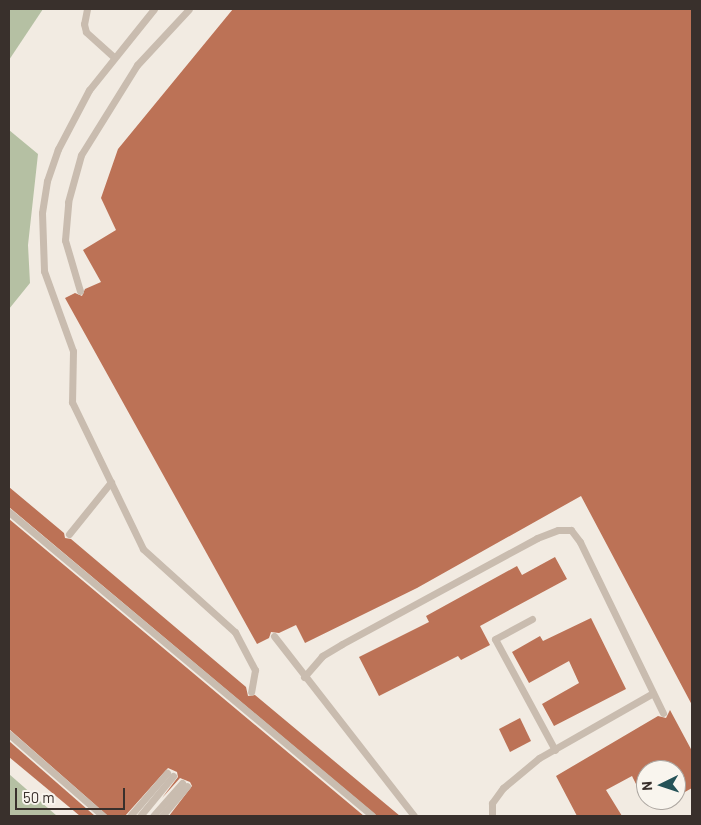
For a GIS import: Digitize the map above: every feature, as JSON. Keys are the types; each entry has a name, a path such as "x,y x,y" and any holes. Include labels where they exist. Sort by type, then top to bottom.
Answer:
{"lane":[{"path":"87,9 84,24 86,32 113,56"},
{"path":"154,9 113,56 89,90 58,149 47,181 42,243 44,271 73,351 72,402 143,549 235,632 255,670 251,692"},
{"path":"80,291 65,240 68,202 81,155 137,65 189,9"},
{"path":"70,534 111,482"},
{"path":"9,512 372,816"},
{"path":"304,677 322,656 342,644 558,530 571,530 580,542 663,713"},
{"path":"532,619 495,639 555,750"},
{"path":"274,636 414,816"},
{"path":"492,816 492,803 503,788 539,758 653,693"},
{"path":"9,734 104,816"},
{"path":"130,816 170,774 140,816"},
{"path":"153,816 184,784 162,816"}],"green space":[{"path":"9,9 43,9 9,60"},
{"path":"9,130 38,154 28,245 30,283 9,309"},
{"path":"9,774 57,816 9,816"}],"building":[{"path":"233,9 692,9 692,705 581,496 417,588 305,643 296,625 279,633 271,632 269,638 257,644 65,298 75,293 82,296 85,289 101,282 83,250 116,230 101,198 118,149"},
{"path":"9,487 64,533 65,538 71,539 246,687 248,696 255,695 400,816 377,816 9,507"},
{"path":"9,519 364,816 169,816 192,786 190,782 180,778 162,798 178,777 177,772 168,768 125,816 108,816 9,729"},
{"path":"555,557 567,579 480,626 490,645 461,660 458,656 379,696 359,657 429,622 426,616 517,566 522,575"},
{"path":"591,618 626,689 554,726 542,704 579,683 569,661 529,683 512,652 540,636 543,641"},
{"path":"670,710 692,751 692,788 686,791 686,760 636,760 636,784 632,776 606,790 622,816 577,816 556,776 658,716 666,718"},
{"path":"520,718 531,741 510,752 499,729"},
{"path":"9,741 95,816 80,816 9,757"}]}
